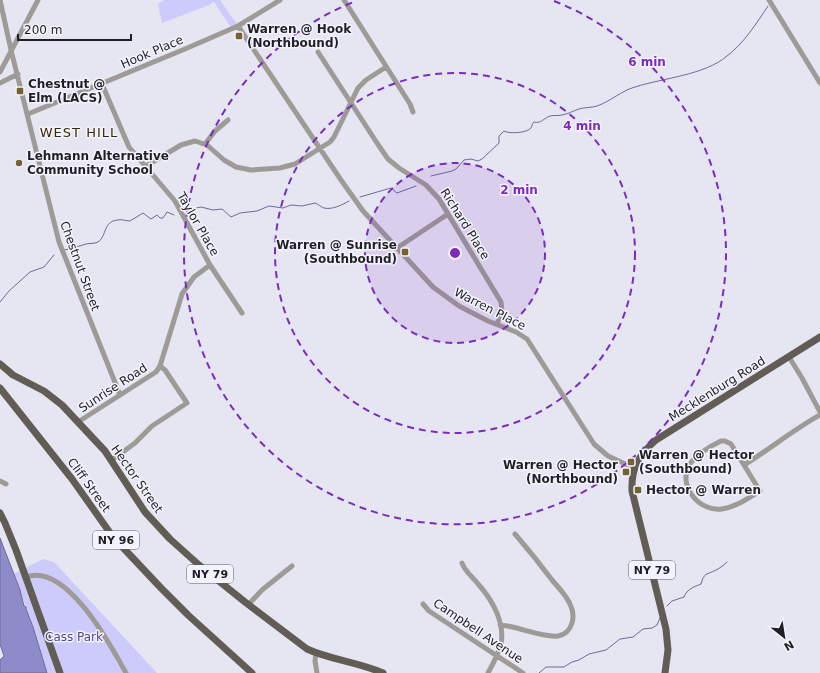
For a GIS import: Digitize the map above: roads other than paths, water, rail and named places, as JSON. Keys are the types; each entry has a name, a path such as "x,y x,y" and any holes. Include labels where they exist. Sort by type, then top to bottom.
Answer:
{"main road":[{"name":"Mecklenburg Road","path":"634,468 643,454 656,440 820,337"},
{"name":"Hector Street","path":"0,364 13,375 52,396 112,460 139,504 159,528 195,562 248,605 307,649 316,653 354,662 382,673"},
{"name":"Cliff Street","path":"0,388 72,479 104,525 118,542 160,588 252,673"},
{"name":"NY 79","path":"634,468 632,483 634,501 666,629 668,650 665,673"},
{"path":"0,513 6,523 60,673"}],"street":[{"name":"Chestnut Street","path":"0,0 59,242 120,395"},
{"path":"0,72 38,0"},
{"name":"Hook Place","path":"28,114 186,50 238,26 280,0"},
{"path":"344,0 414,112"},
{"path":"769,0 820,83"},
{"name":"Warren Place","path":"238,26 319,150 358,205 424,278 444,296 471,313 516,332 529,342 600,451 615,461 634,468"},
{"name":"Richard Place","path":"318,52 388,159 429,187 439,199 501,302 502,312 497,324"},
{"path":"146,166 184,143 195,141 205,144 228,163 246,170 273,169 295,164 319,150 334,137 361,84 386,66"},
{"path":"0,82 18,74"},
{"name":"Taylor Place","path":"102,84 125,140 131,150 175,201 210,265 242,313"},
{"path":"205,144 215,131 228,120"},
{"path":"397,248 448,214"},
{"name":"Sunrise Road","path":"78,422 156,372 160,366 182,294 194,277 210,265"},
{"path":"789,357 820,412"},
{"path":"112,460 135,443 152,426 187,403 165,370 160,366"},
{"path":"744,465 773,447 800,426 820,415"},
{"path":"725,441 730,444 744,465 760,491 736,506 720,510 713,509 700,504 690,492 686,479 688,468 697,456 718,442 725,441"},
{"path":"0,481 6,484"},
{"path":"500,625 522,628 547,636 556,636 565,634 573,621 573,612 567,599 515,534"},
{"path":"462,563 465,569 489,598 498,615 501,639 496,656 488,673"},
{"path":"248,605 262,590 292,566"},
{"path":"26,577 37,575 49,577 72,594 94,622 126,673"},
{"name":"Campbell Avenue","path":"423,604 429,611 523,673"},
{"path":"316,653 315,661 317,673"}],"waterway":[{"path":"431,176 452,171 456,169 464,160 471,159 478,161 482,159 499,143 499,136 504,131 514,133 526,131 531,128 534,122 541,122 550,116 564,115 581,108 597,106 630,89 707,68 733,51 744,39 768,6"},
{"path":"360,197 391,188 397,193 416,186"},
{"path":"188,213 201,207 213,210 222,209 231,217 240,213 257,211 269,206 283,208 291,205 302,206 315,203 324,208 334,208 349,201"},
{"path":"64,250 98,242 103,236 107,226 113,221 130,221 143,213 151,219 157,215 160,218 163,218 167,212 174,215"},
{"path":"0,302 9,291 30,272 44,267 54,255"},
{"path":"667,606 672,601 684,597 689,590 701,584 706,574 719,568 727,562"},
{"path":"539,673 546,667 564,667 589,654 606,650 620,639 633,637 643,629 652,628 657,625 660,618"}],"place":[{"name":"Warren @ Hook (Northbound)","path":"239,36"},
{"name":"Chestnut @ Elm (LACS)","path":"20,91"},
{"name":"Lehmann Alternative Community School","path":"19,163"},
{"name":"Warren @ Sunrise (Southbound)","path":"405,252"},
{"name":"Warren @ Hector (Southbound)","path":"631,462"},
{"name":"Warren @ Hector (Northbound)","path":"626,472"},
{"name":"Hector @ Warren","path":"638,490"}],"district":[{"name":"WEST HILL","path":"79,132"}],"park label":[{"name":"Cass Park","path":"74,637"}]}
